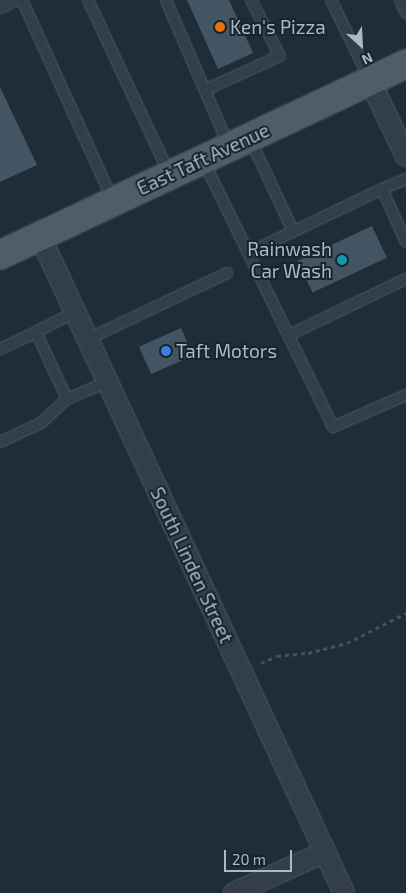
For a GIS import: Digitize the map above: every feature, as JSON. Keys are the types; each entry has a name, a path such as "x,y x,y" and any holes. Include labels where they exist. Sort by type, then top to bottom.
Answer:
{"main road":[{"name":"East Taft Avenue","path":"0,255 406,64"}],"street":[{"path":"370,81 406,156"},
{"name":"South Linden Street","path":"40,236 344,893"},
{"path":"234,893 325,852"}],"lane":[{"path":"0,8 17,0"},
{"path":"22,0 114,202"},
{"path":"88,0 170,175"},
{"path":"166,0 205,90 293,231"},
{"path":"205,90 280,56 251,0"},
{"path":"331,0 370,81"},
{"path":"400,0 406,12"},
{"path":"202,160 334,427 406,395"},
{"path":"248,253 406,179"},
{"path":"382,189 406,242"},
{"path":"88,339 227,273"},
{"path":"289,336 406,279"},
{"path":"0,349 75,312"},
{"path":"36,332 67,399"},
{"path":"0,442 41,423 67,399 107,382"}],"path":[{"path":"243,672 278,656 308,653 347,643 406,614"}],"building":[{"name":"Ken's Pizza","path":"187,0 229,0 253,53 218,69"},
{"path":"0,87 37,165 0,182"},
{"name":"Rainwash Car Wash","path":"372,226 387,258 312,292 298,261"},
{"name":"Taft Motors","path":"181,328 193,355 151,374 139,347"}],"place":[{"name":"Ken's Pizza","path":"220,27"},
{"name":"Rainwash Car Wash","path":"342,260"},
{"name":"Taft Motors","path":"166,351"}]}
